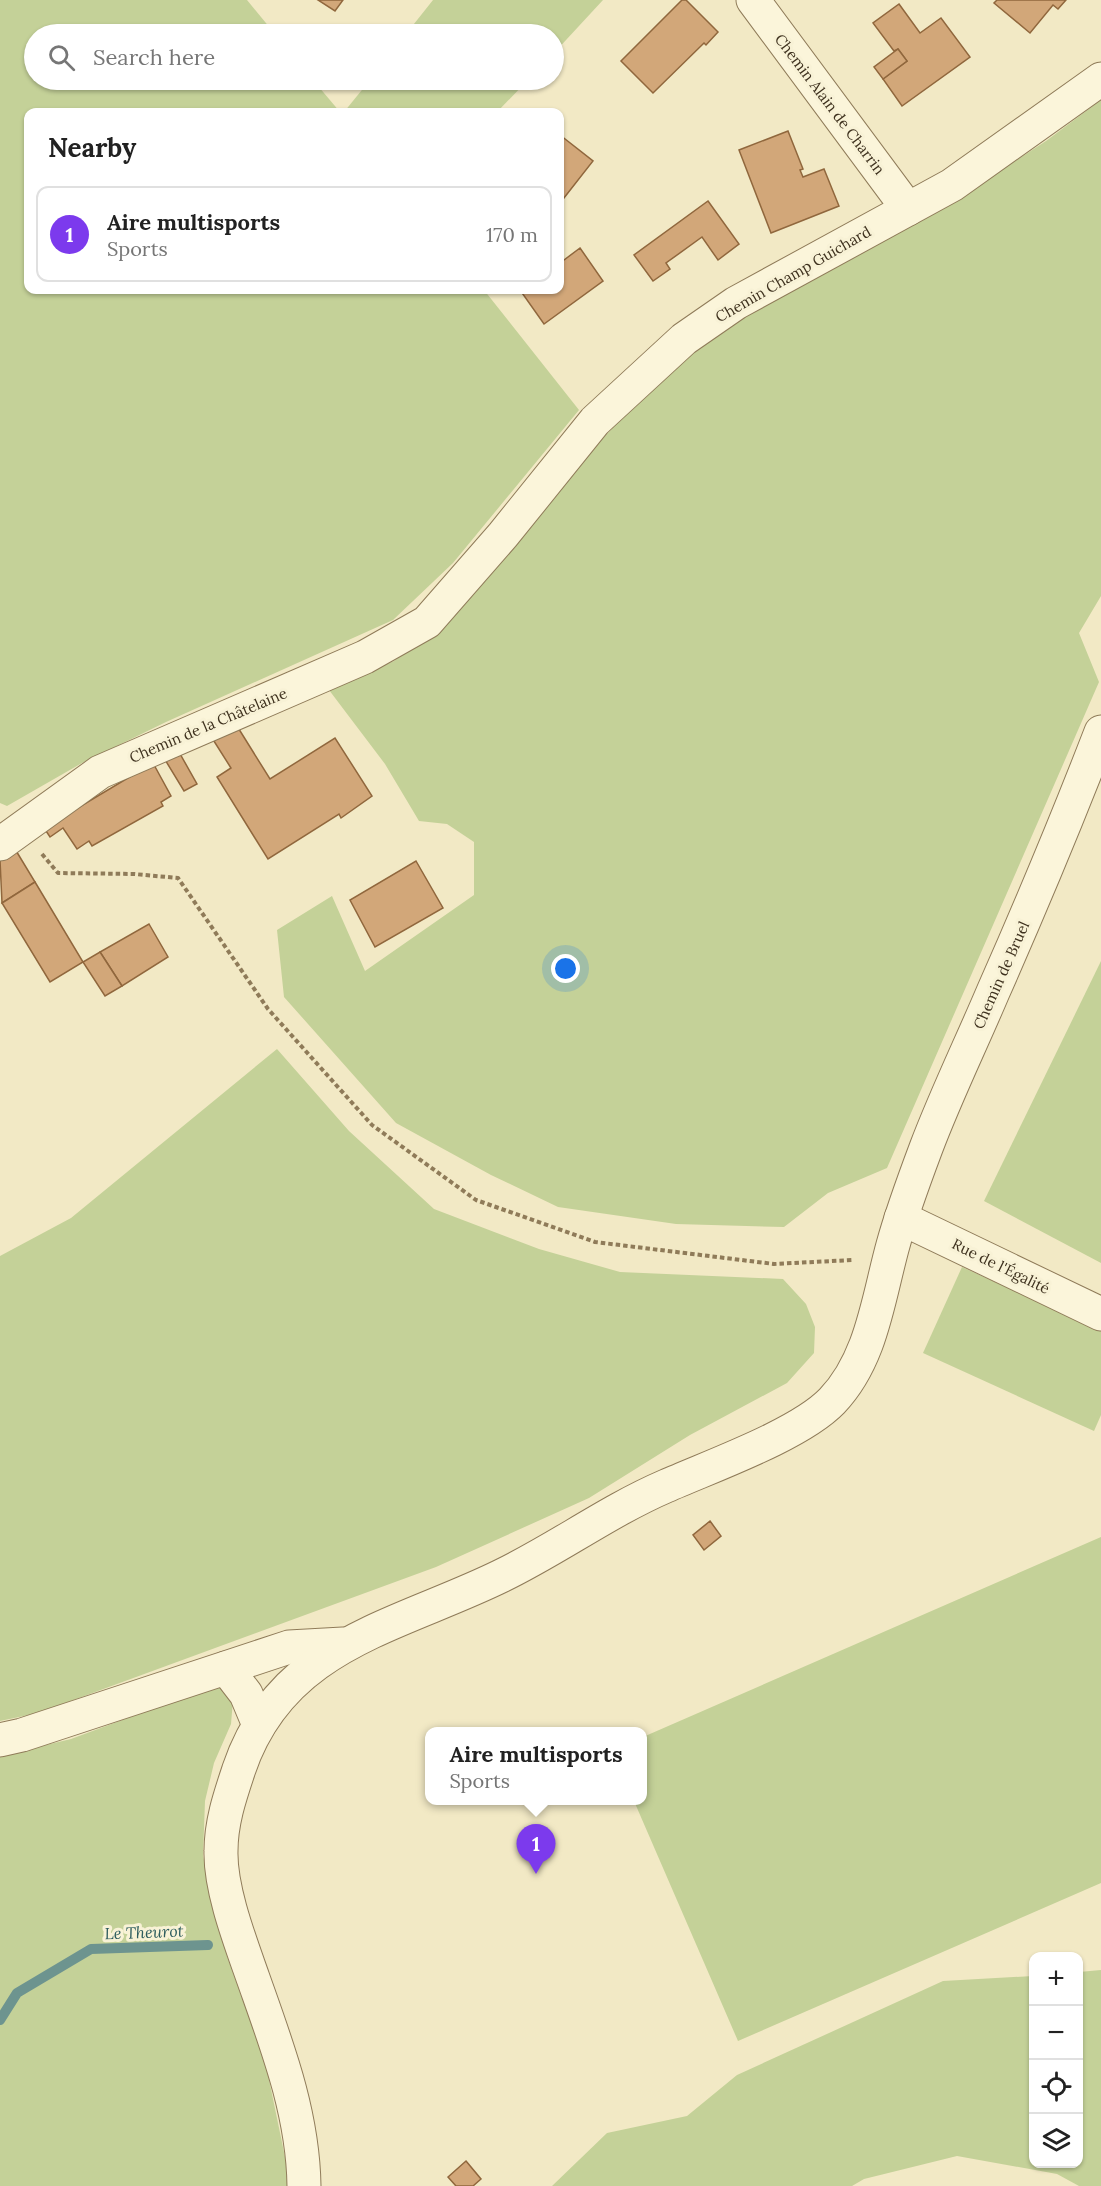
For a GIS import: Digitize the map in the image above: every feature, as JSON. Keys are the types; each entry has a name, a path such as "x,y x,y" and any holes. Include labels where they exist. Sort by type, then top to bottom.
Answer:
{"street":[{"name":"Chemin Alain de Charrin","path":"753,0 908,209"},
{"name":"Chemin Champ Guichard","path":"427,622 502,536 595,421 684,339 736,303 952,185 1101,79"},
{"name":"Chemin de la Châtelaine","path":"7,837 100,772 365,657 427,622"},
{"name":"Chemin de Bruel","path":"344,1644 499,1577 657,1489 796,1427 830,1404 854,1374 869,1339 901,1218 934,1128 1062,835 1101,732"},
{"name":"Rue de l'Égalité","path":"901,1218 1101,1314"},
{"path":"0,1740 22,1736 289,1647 344,1644"},
{"path":"304,2186 304,2153 289,2082 235,1927 220,1854 225,1809 243,1755 268,1708 309,1668 344,1644"},
{"path":"226,1668 246,1694 259,1725"}],"path":[{"path":"7,837 58,873 134,874 178,878 268,1009 372,1125 476,1200 595,1242 774,1264 890,1258"}],"green space":[{"path":"0,0 247,0 267,24 24,24 24,90 321,90 337,108 24,108 24,294 487,294 579,410 453,563 393,620 166,722 82,763 7,806 0,803"},
{"path":"433,0 603,0 564,42 564,24 414,24"},
{"path":"362,90 518,90 501,108 347,108"},
{"path":"1101,100 1101,596 1079,633 1099,682 887,1168 828,1193 784,1227 676,1224 558,1207 491,1175 396,1123 284,997 277,930 332,896 365,971 474,895 474,842 447,824 419,821 385,764 329,690 394,661 444,623 602,439 674,364 746,315 941,209 1046,141"},
{"path":"1101,961 1101,1263 984,1201"},
{"path":"277,1049 349,1131 434,1209 539,1249 620,1272 783,1279 806,1304 815,1327 814,1353 787,1383 690,1435 589,1498 436,1567 38,1713 0,1721 0,1256 71,1218"},
{"path":"962,1267 1101,1330 1101,1415 1094,1431 923,1353"},
{"path":"1101,1537 1101,1883 738,2041 636,1805 647,1805 647,1735"},
{"path":"222,1683 233,1700 231,1724 214,1763 205,1801 203,1856 227,1956 266,2065 291,2186 0,2186 0,1756 71,1739"},
{"path":"1101,1970 1101,2186 1079,2186 1057,2174 957,2156 864,2179 852,2186 552,2186 607,2133 687,2116 737,2075 943,1981 1029,1976 1029,2168 1083,2168 1083,1972"}],"building":[{"path":"318,0 343,0 335,11"},
{"path":"682,0 686,0 718,32 653,93 621,61"},
{"path":"997,0 1066,0 1058,9 1053,5 1030,33 994,3"},
{"path":"899,4 920,33 941,18 970,57 902,106 883,79 907,61 898,49 894,51 873,23"},
{"path":"898,49 907,61 883,79 874,67"},
{"path":"788,131 803,169 800,170 803,177 824,169 839,206 771,233 739,150"},
{"path":"564,138 593,161 564,198"},
{"path":"708,201 739,244 718,260 702,237 666,263 670,269 653,281 634,255"},
{"path":"580,248 603,281 544,324 523,294 564,294 564,260"},
{"path":"237,726 270,779 335,738 372,796 341,818 339,814 268,859 217,777 231,768 212,738"},
{"path":"179,752 197,784 184,791 164,758"},
{"path":"153,763 171,796 161,802 163,806 92,846 89,841 77,849 63,828 50,837 44,828"},
{"path":"15,849 35,882 2,903 0,860"},
{"path":"416,861 443,908 375,947 350,900"},
{"path":"35,882 83,962 50,982 2,903"},
{"path":"149,924 168,957 122,986 100,952"},
{"path":"100,952 122,986 105,996 83,962"},
{"path":"710,1521 721,1536 704,1550 693,1535"},
{"path":"466,2161 481,2179 473,2186 456,2186 448,2177"}],"waterway":[{"name":"Le Theurot","path":"0,2020 17,1993 91,1949 208,1945"}],"place":[{"name":"Aire multisports","path":"536,1874"}]}
